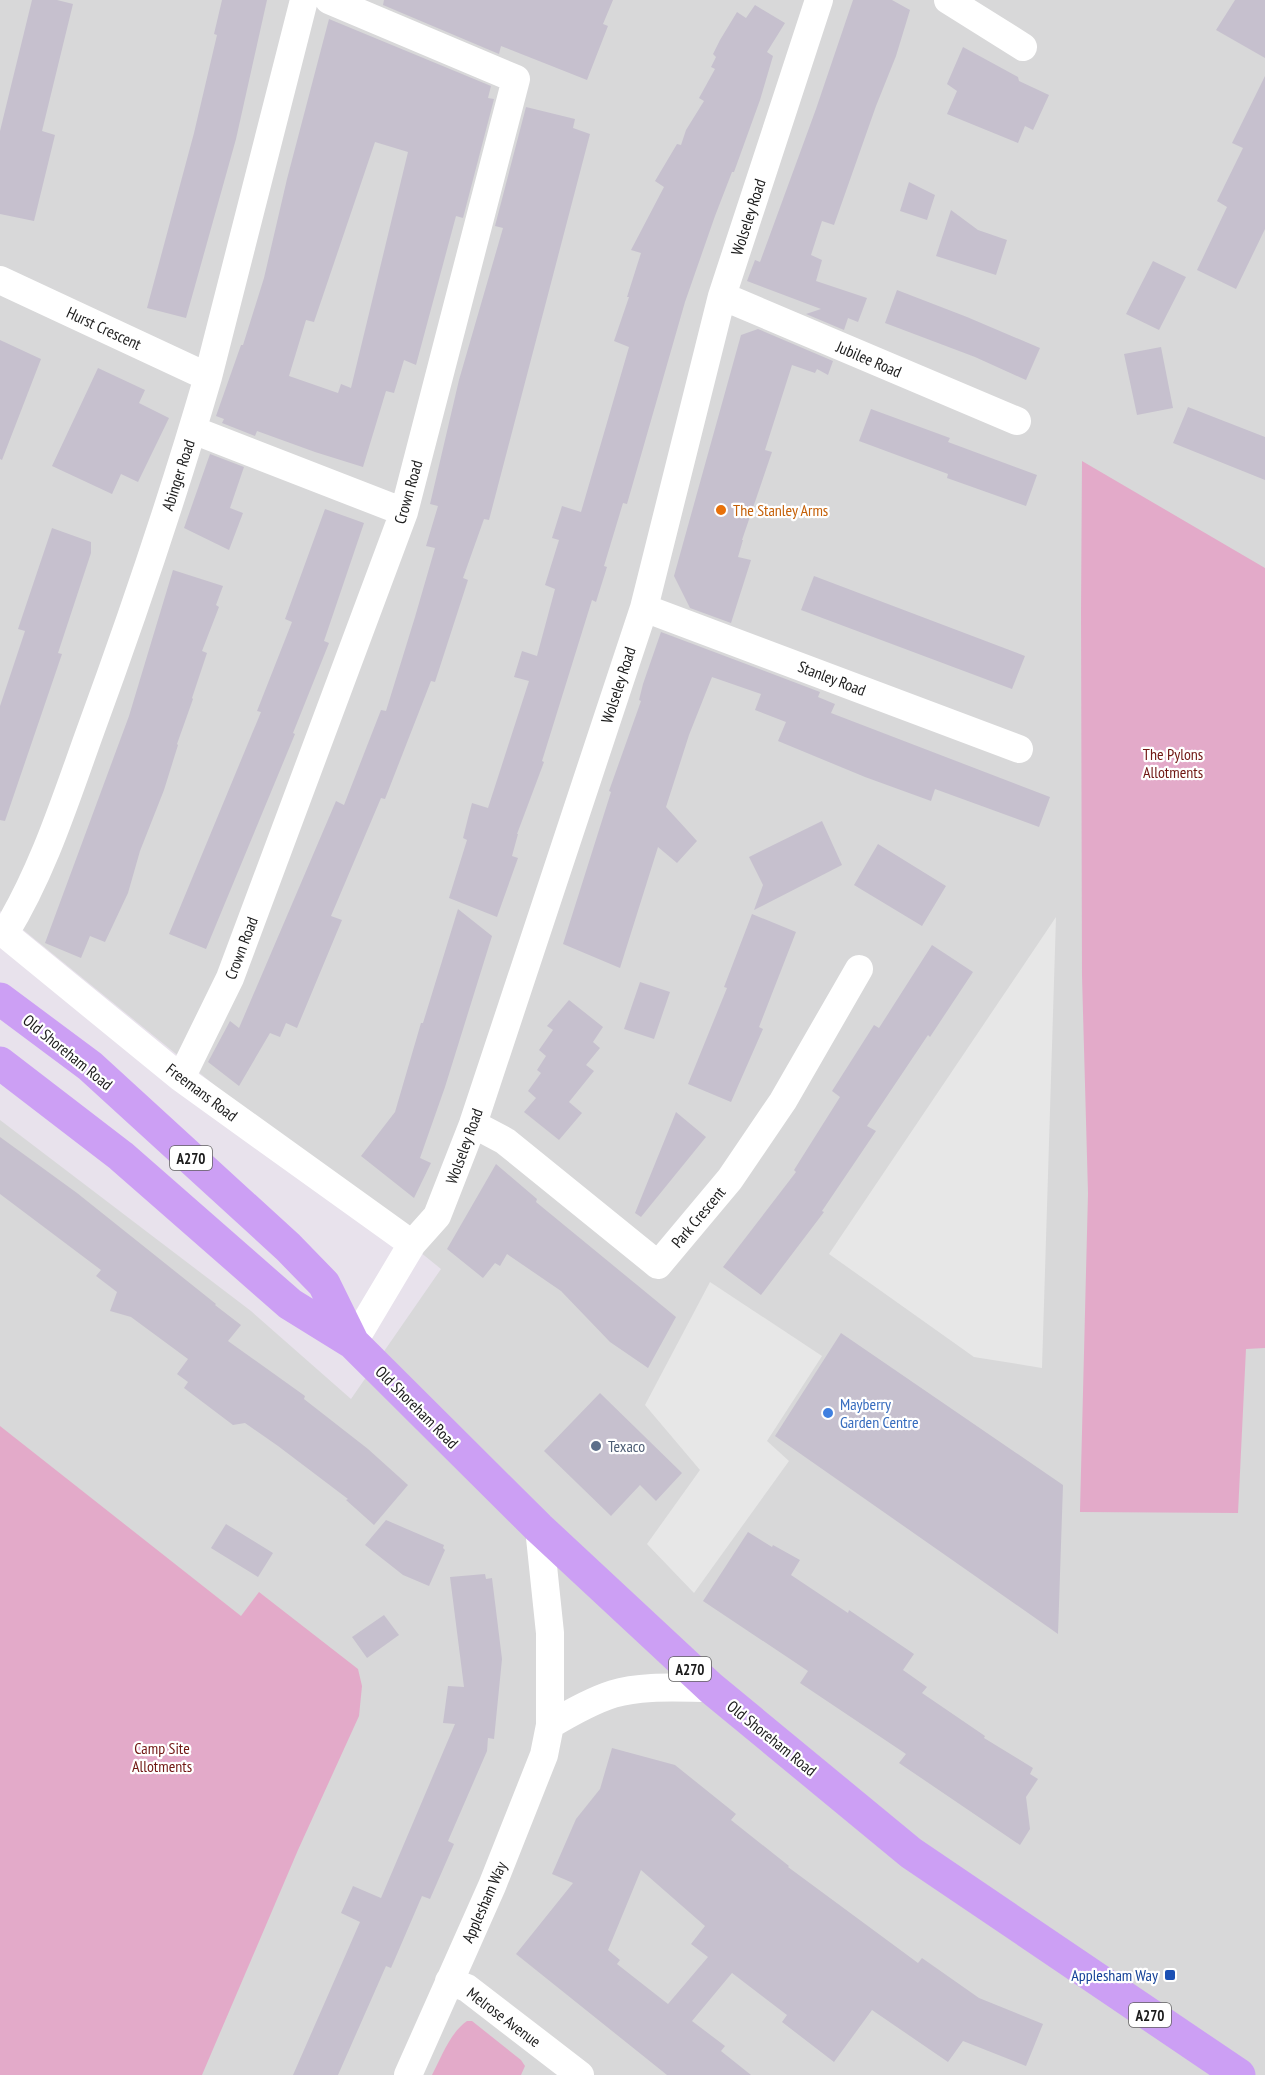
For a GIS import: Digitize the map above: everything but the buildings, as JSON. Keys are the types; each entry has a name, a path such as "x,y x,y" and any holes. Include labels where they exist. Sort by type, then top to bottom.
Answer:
{"main road":[{"name":"Old Shoreham Road","path":"0,999 90,1066 288,1247 324,1284 353,1343"},
{"name":"Old Shoreham Road","path":"0,1063 121,1156 290,1304 353,1343 539,1528 711,1689 911,1852 1239,2075"}],"street":[{"name":"Abinger Road","path":"2,932 24,902 51,837 120,650 193,430 304,0"},
{"name":"Crown Road","path":"181,1078 230,978 404,512 516,79 329,0"},
{"name":"Wolseley Road","path":"353,1343 412,1244 437,1216 472,1124 644,608 722,296 819,0"},
{"path":"948,0 1023,47"},
{"name":"Hurst Crescent","path":"0,280 208,377"},
{"name":"Jubilee Road","path":"722,296 1017,421"},
{"path":"193,430 404,512"},
{"name":"Stanley Road","path":"644,608 1019,749"},
{"name":"Freemans Road","path":"2,932 181,1078 412,1244"},
{"name":"Park Crescent","path":"472,1124 505,1141 658,1265 730,1179 783,1101 859,969"},
{"name":"Applesham Way","path":"408,2075 492,1886 544,1755 550,1725 550,1633 539,1528"},
{"path":"550,1725 572,1712 614,1694 662,1687 711,1689"},
{"name":"Melrose Avenue","path":"449,1981 467,1988 549,2066 580,2075"}],"shaded area":[{"path":"0,0 1265,0 1265,2075 0,2075 0,1120 251,1311 351,1399 441,1269 0,911"},
{"path":"1056,917 1042,1368 974,1357 829,1254"},
{"path":"710,1282 822,1356 767,1441 789,1461 694,1593 647,1544 700,1470 645,1405"}],"green space":[{"name":"The Pylons Allotments","path":"1082,461 1265,568 1265,1348 1246,1349 1238,1513 1080,1512 1088,1193 1082,976"},
{"name":"Camp Site Allotments","path":"0,1426 241,1616 259,1592 358,1669 362,1686 359,1716 298,1850 202,2075 0,2075"},
{"path":"467,2021 472,2021 521,2060 525,2066 521,2075 432,2075 451,2038"}],"place":[{"name":"The Stanley Arms","path":"721,510"},
{"name":"Mayberry Garden Centre","path":"828,1413"},
{"name":"Texaco","path":"596,1446"},
{"name":"Applesham Way","path":"1170,1975"}]}
